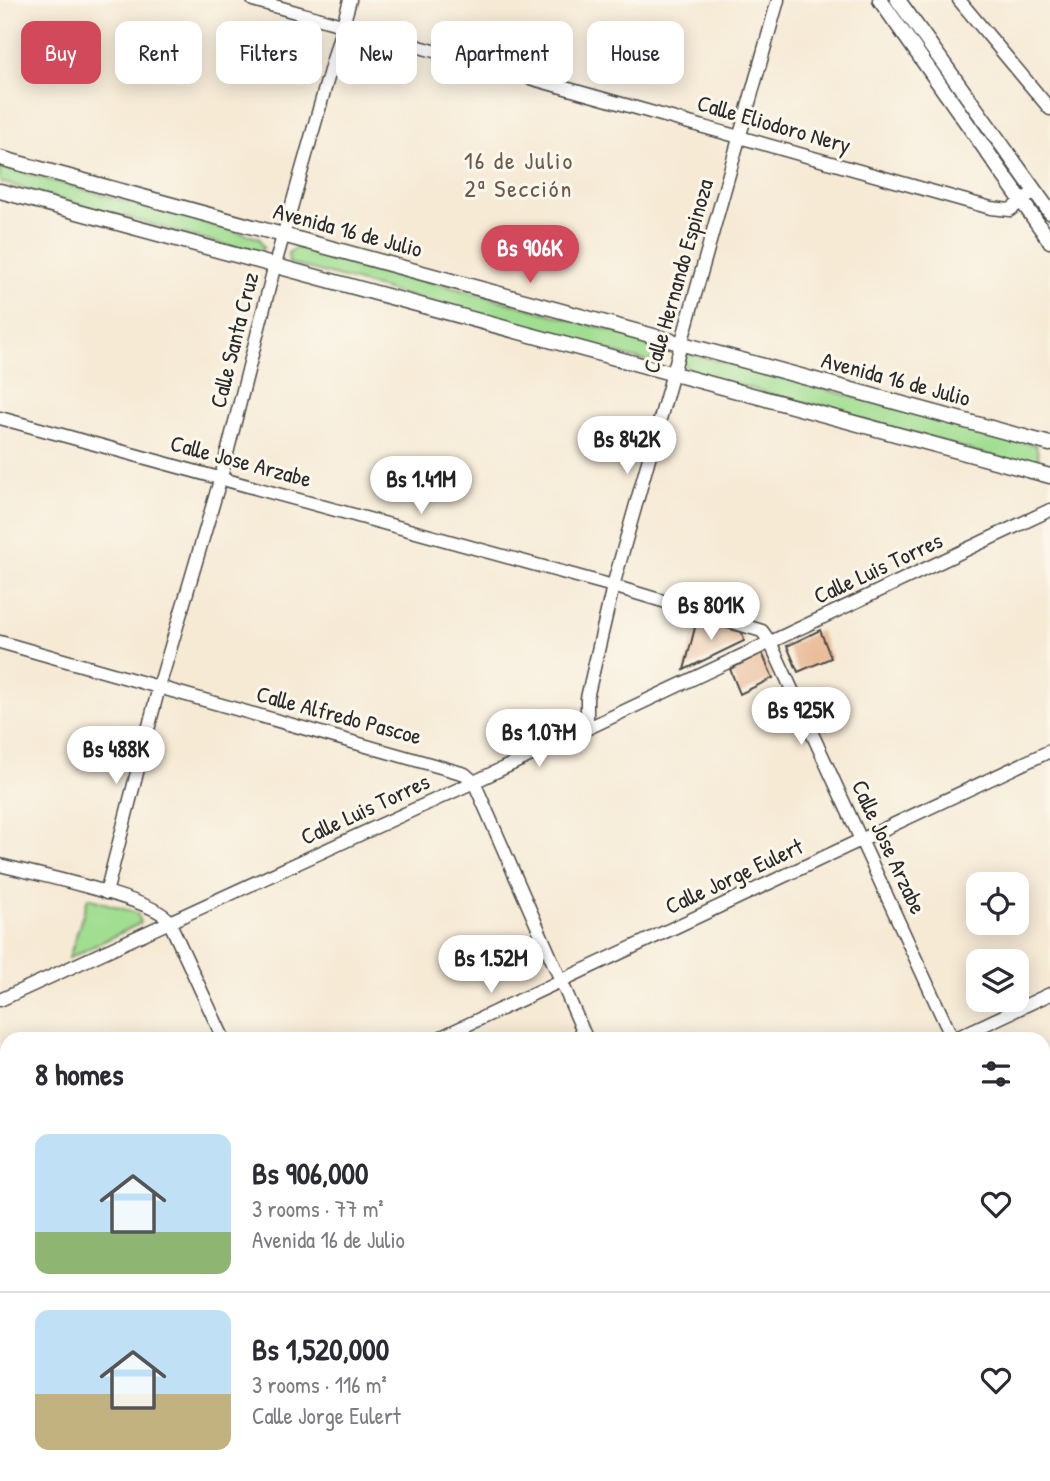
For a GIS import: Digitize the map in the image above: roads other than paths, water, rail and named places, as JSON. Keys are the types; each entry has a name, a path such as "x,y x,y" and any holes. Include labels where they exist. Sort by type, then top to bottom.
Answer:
{"street":[{"name":"Calle Eliodoro Nery","path":"253,0 336,23"},
{"name":"Calle Santa Cruz","path":"344,21 350,0"},
{"name":"Calle Hernando Espinoza","path":"590,727 587,720 587,698 613,586 778,0"},
{"path":"880,0 1050,241"},
{"path":"898,0 1050,212"},
{"path":"959,0 1050,109"},
{"name":"Calle Eliodoro Nery","path":"417,46 991,208 1010,210 1035,191"},
{"name":"Calle Santa Cruz","path":"106,893 159,687 221,477 274,268 336,50"},
{"name":"Avenida 16 de Julio","path":"0,158 1050,444"},
{"path":"0,191 274,268 1050,477"},
{"name":"Calle Jose Arzabe","path":"0,418 755,627 770,642 950,1032"},
{"name":"Calle Luis Torres","path":"0,1000 474,782 1050,510"},
{"name":"Calle Alfredo Pascoe","path":"0,642 454,769 474,782"},
{"name":"Calle Jorge Eulert","path":"452,1032 1050,751"},
{"path":"474,782 583,1032"},
{"path":"0,865 150,906 169,921 220,1032"},
{"path":"968,1032 1050,994"}],"district":[{"name":"16 de Julio 2ª Sección","path":"519,175"}]}
